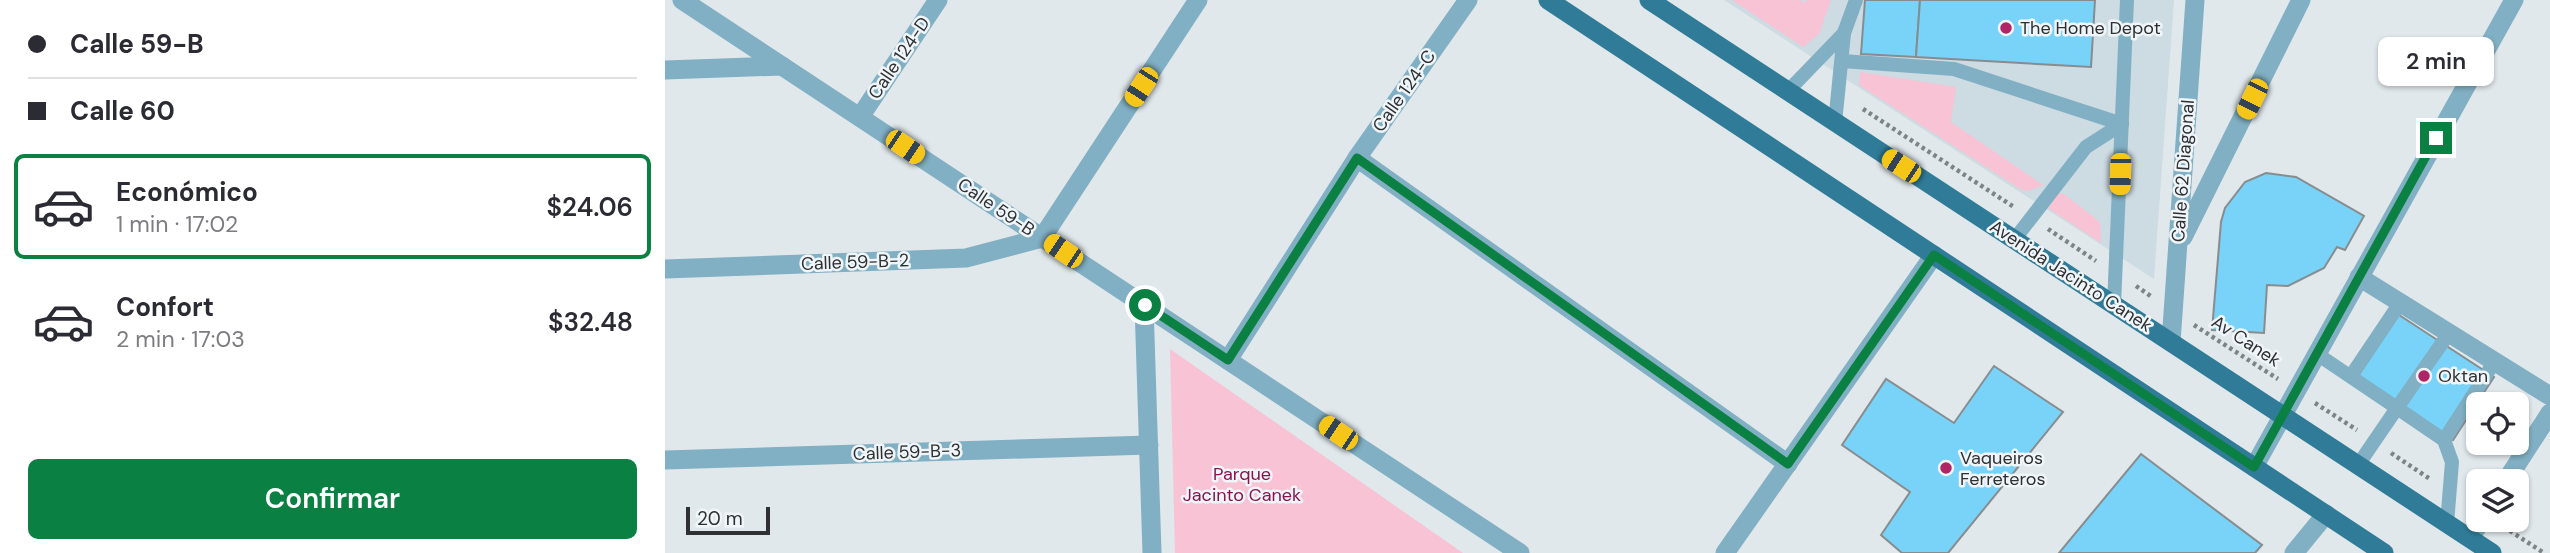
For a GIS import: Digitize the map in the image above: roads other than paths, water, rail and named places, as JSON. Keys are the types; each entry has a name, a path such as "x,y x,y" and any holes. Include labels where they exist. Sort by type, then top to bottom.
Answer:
{"main road":[{"path":"1548,0 2384,553"},
{"name":"Avenida Jacinto Canek","path":"1649,0 2492,553"}],"street":[{"name":"Calle 59-B","path":"682,0 1520,553"},
{"name":"Calle 124-D","path":"860,117 938,0"},
{"path":"1042,238 1198,0"},
{"name":"Calle 124-C","path":"1228,360 1357,158 1468,0"},
{"name":"Calle 62 Diagonal","path":"2171,342 2195,0"},
{"path":"2178,246 2301,0"},
{"path":"2254,467 2514,0"},
{"path":"665,70 782,66"},
{"path":"1357,158 1788,464"},
{"name":"Calle 59-B-2","path":"665,269 967,258 1042,238"},
{"path":"1725,553 1934,255"},
{"path":"2359,277 2550,396"},
{"path":"1145,305 1152,553"},
{"path":"2515,469 2548,422"},
{"name":"Calle 59-B-3","path":"665,460 1149,445"},
{"path":"2294,553 2326,514"},
{"path":"2470,538 2478,532"}],"lane":[{"path":"1835,123 1844,33 1856,0"},
{"path":"2114,305 2127,0"},
{"path":"1787,92 1844,33"},
{"path":"1842,61 1954,69 2122,124"},
{"path":"2014,240 2086,148 2122,124"},
{"path":"2351,376 2400,303"},
{"path":"2358,466 2449,333"},
{"path":"2317,354 2444,440 2452,462 2447,524"},
{"path":"2444,440 2495,361"}],"place":[{"name":"The Home Depot","path":"2006,28"},
{"name":"Oktan","path":"2424,376"},
{"name":"Vaqueiros Ferreteros","path":"1946,468"}],"park label":[{"name":"Parque Jacinto Canek","path":"1242,484"}]}
